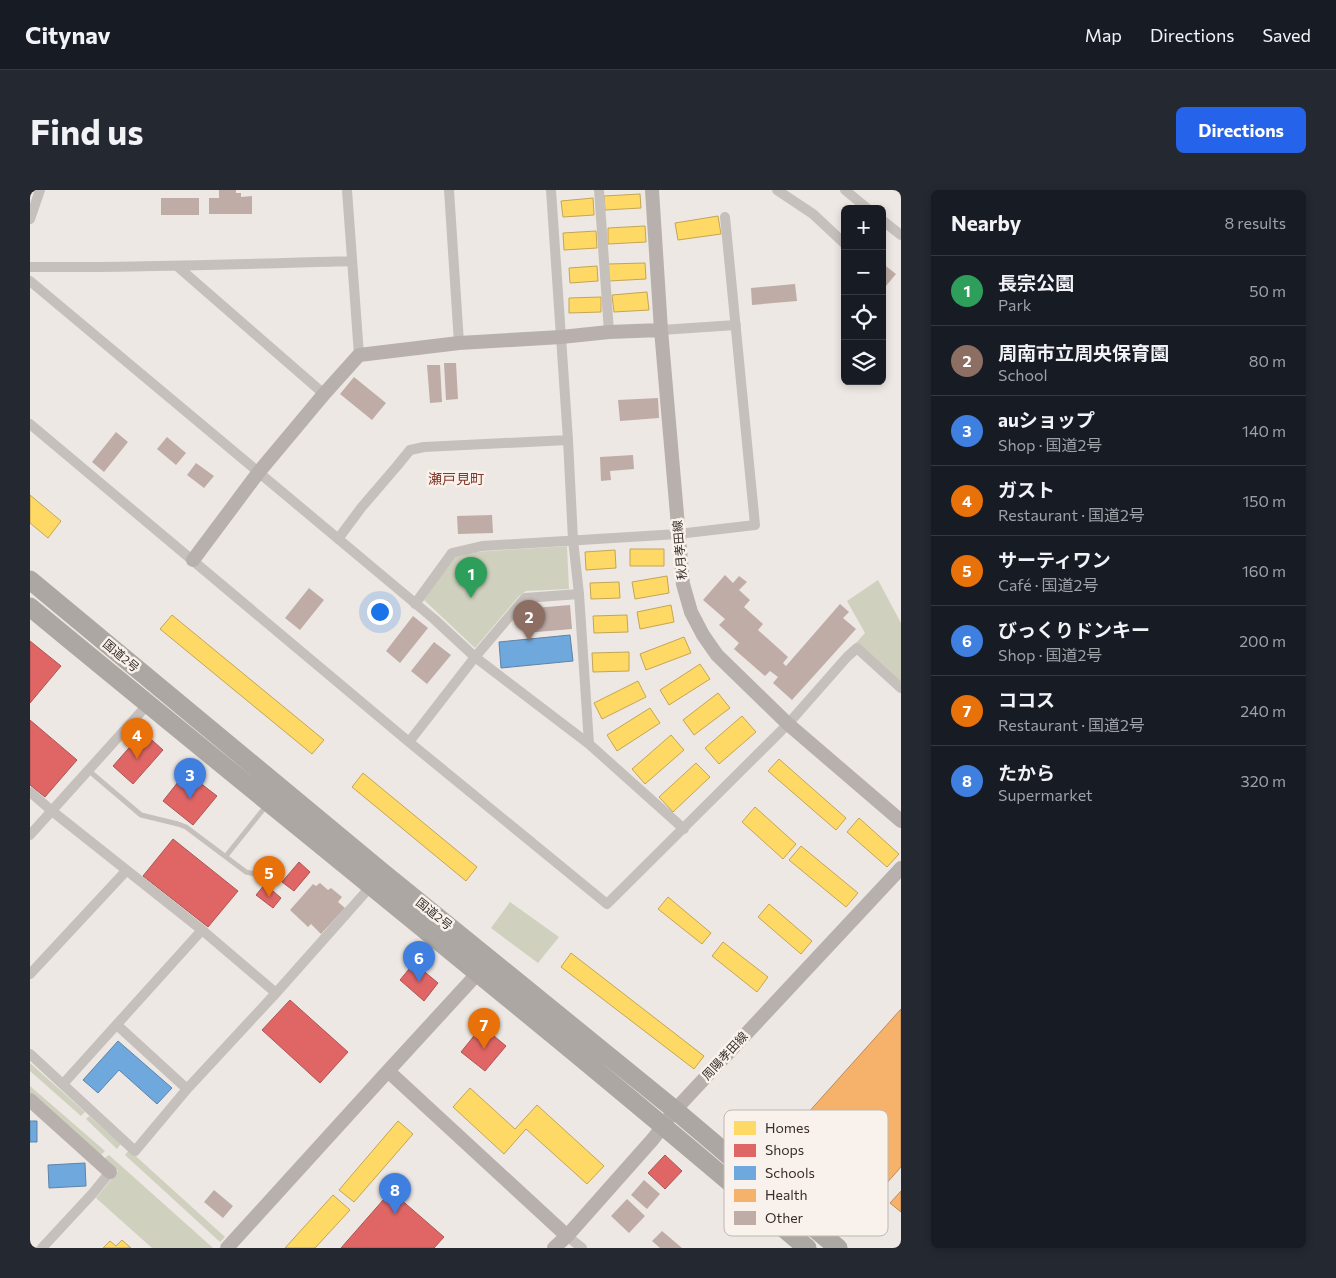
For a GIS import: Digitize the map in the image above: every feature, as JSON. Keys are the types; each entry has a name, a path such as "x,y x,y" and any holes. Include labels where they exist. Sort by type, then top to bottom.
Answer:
{"highway":[{"name":"国道2号","path":"30,580 382,872 724,1151"},
{"name":"国道2号","path":"30,606 478,973 724,1178"},
{"name":"国道2号","path":"793,1236 807,1248"},
{"name":"国道2号","path":"824,1236 838,1248"}],"street":[{"path":"30,219 40,190"},
{"path":"347,190 359,355"},
{"path":"449,190 459,342"},
{"path":"551,190 589,744"},
{"path":"599,190 609,332"},
{"name":"秋月孝田線","path":"652,190 661,330 678,534 683,584 691,612 702,635 717,655 788,724 901,821"},
{"path":"777,190 813,214 841,240"},
{"path":"848,191 864,205"},
{"path":"416,604 452,553 482,546 678,534 755,525 725,217"},
{"path":"886,225 901,235"},
{"path":"30,268 178,266 352,260"},
{"path":"178,266 324,394"},
{"path":"30,281 434,618 476,657 589,744 684,829"},
{"path":"193,560 258,473 359,355 459,342 736,325"},
{"path":"30,424 409,742 607,904 788,724 857,648 901,688"},
{"path":"338,539 361,508 410,450 424,447 568,440"},
{"path":"409,742 525,598 579,594"},
{"path":"30,835 148,704"},
{"path":"30,792 126,871 202,930 276,993"},
{"name":"周陽孝田線","path":"554,1248 567,1236 653,1139 675,1110 901,868"},
{"path":"30,974 126,871"},
{"path":"30,1054 135,1151 187,1089 371,886"},
{"path":"63,1084 202,930"},
{"path":"227,1248 478,973"},
{"path":"117,1025 187,1089"},
{"path":"388,1070 582,1248"},
{"path":"30,1100 110,1172 42,1248"}],"lane":[{"path":"88,770 141,815 186,827 246,872 254,874 262,880"},
{"path":"226,856 269,803"}],"green space":[{"path":"567,546 569,589 526,591 519,596 475,648 424,600 453,558 474,552"},
{"path":"878,580 901,623 901,683 856,643 865,633 847,601"},
{"path":"510,902 559,937 538,963 491,928"},
{"path":"30,1063 85,1112 81,1116 30,1071"},
{"path":"30,1086 105,1151 101,1155 30,1093"},
{"path":"89,1116 121,1144 117,1149 86,1119"},
{"path":"129,1150 225,1237 220,1242 125,1155"},
{"path":"109,1155 213,1248 152,1248 96,1198 118,1171 105,1158"}],"building: Homes":[{"path":"640,194 641,208 605,210 604,196"},
{"path":"593,198 594,215 563,217 561,201"},
{"path":"718,216 721,234 678,240 675,223"},
{"path":"645,226 646,242 608,244 608,228"},
{"path":"596,231 597,248 564,250 563,233"},
{"path":"645,263 646,279 609,281 608,264"},
{"path":"597,266 598,281 570,283 569,268"},
{"path":"647,292 649,310 614,312 612,295"},
{"path":"601,297 601,312 569,313 569,298"},
{"path":"30,495 61,521 48,538 30,523"},
{"path":"630,549 664,549 664,566 630,566"},
{"path":"615,550 616,568 586,570 585,552"},
{"path":"667,576 669,593 635,599 632,582"},
{"path":"619,582 620,598 591,599 590,583"},
{"path":"671,605 674,622 640,629 637,612"},
{"path":"172,615 324,740 312,754 160,629"},
{"path":"627,615 628,632 594,633 593,616"},
{"path":"684,637 691,653 646,670 640,654"},
{"path":"629,652 629,671 593,672 592,653"},
{"path":"700,664 710,679 669,705 660,690"},
{"path":"638,681 646,697 602,719 594,703"},
{"path":"718,693 730,708 694,735 683,720"},
{"path":"650,708 660,723 617,751 607,735"},
{"path":"742,716 756,732 719,764 705,748"},
{"path":"671,735 684,750 645,784 632,769"},
{"path":"779,759 846,818 836,830 768,771"},
{"path":"696,763 710,777 673,812 659,797"},
{"path":"363,773 477,867 466,881 352,787"},
{"path":"755,807 796,844 783,859 742,822"},
{"path":"859,818 899,854 887,867 847,832"},
{"path":"801,846 858,893 846,907 789,860"},
{"path":"668,897 711,933 702,944 658,909"},
{"path":"769,904 812,941 801,954 758,917"},
{"path":"723,942 768,977 757,992 712,956"},
{"path":"571,953 704,1056 694,1069 561,967"},
{"path":"470,1088 515,1129 537,1105 604,1166 587,1184 526,1129 504,1154 453,1107"},
{"path":"398,1121 413,1134 354,1202 339,1190"},
{"path":"333,1195 350,1210 315,1248 285,1248"},
{"path":"122,1240 131,1248 103,1248 110,1241 116,1246"}],"building: Shops":[{"path":"30,641 61,666 30,703"},
{"path":"30,720 77,760 45,797 30,785"},
{"path":"143,732 163,750 133,784 113,766"},
{"path":"186,772 217,796 193,825 163,801"},
{"path":"173,839 238,891 208,927 143,876"},
{"path":"299,862 310,872 294,891 282,882"},
{"path":"265,884 281,898 273,908 256,895"},
{"path":"414,963 438,983 424,1001 400,980"},
{"path":"290,1000 348,1052 320,1083 262,1030"},
{"path":"482,1026 506,1046 485,1071 461,1052"},
{"path":"665,1155 682,1171 665,1189 648,1173"},
{"path":"391,1191 444,1237 434,1248 341,1248"}],"building: Schools":[{"path":"570,635 573,661 501,668 499,642"},
{"path":"118,1041 172,1088 157,1104 119,1070 98,1093 83,1080"},
{"path":"30,1121 37,1121 37,1142 30,1142"},
{"path":"85,1163 86,1186 49,1188 48,1165"}],"building: Health":[{"path":"901,1009 901,1167 888,1182 888,1110 811,1110"},
{"path":"901,1191 901,1212 890,1203"}],"building: Other":[{"path":"219,190 236,190 236,193 241,193 241,197 252,196 252,214 209,214 209,198 219,198"},
{"path":"161,198 199,198 199,215 161,215"},
{"path":"886,266 896,274 886,286"},
{"path":"795,284 797,301 752,305 751,288"},
{"path":"444,363 456,363 458,399 446,400"},
{"path":"427,365 440,365 442,402 430,403"},
{"path":"354,377 386,403 372,420 340,394"},
{"path":"658,398 659,418 620,421 618,400"},
{"path":"116,432 128,442 104,472 92,462"},
{"path":"167,437 186,453 176,465 157,449"},
{"path":"633,455 634,469 610,471 611,480 601,481 600,457"},
{"path":"196,463 214,476 204,488 187,475"},
{"path":"492,515 493,533 458,534 457,516"},
{"path":"725,575 733,583 739,576 747,582 739,590 750,600 744,607 763,624 758,630 788,657 783,663 786,666 840,604 849,612 843,618 856,629 792,700 773,683 778,677 770,671 765,676 734,649 739,643 719,625 725,619 703,600"},
{"path":"309,588 324,600 300,630 285,618"},
{"path":"570,605 572,629 525,633 523,609"},
{"path":"413,616 428,628 400,663 386,651"},
{"path":"434,642 451,655 427,684 411,671"},
{"path":"320,883 328,890 331,888 342,897 338,902 345,908 321,934 311,924 308,927 290,910 313,884 316,886"},
{"path":"644,1180 660,1194 647,1209 631,1195"},
{"path":"214,1190 233,1206 223,1218 204,1202"},
{"path":"627,1199 645,1216 629,1233 611,1216"},
{"path":"662,1231 682,1248 660,1248 652,1241"}],"place":[{"name":"長宗公園","path":"471,598"},
{"name":"周南市立周央保育園","path":"529,641"},
{"name":"ガスト","path":"137,759"},
{"name":"auショップ","path":"190,799"},
{"name":"サーティワン","path":"269,897"},
{"name":"びっくりドンキー","path":"419,982"},
{"name":"ココス","path":"484,1049"},
{"name":"たから","path":"395,1214"}],"district":[{"name":"瀬戸見町","path":"456,479"}]}
